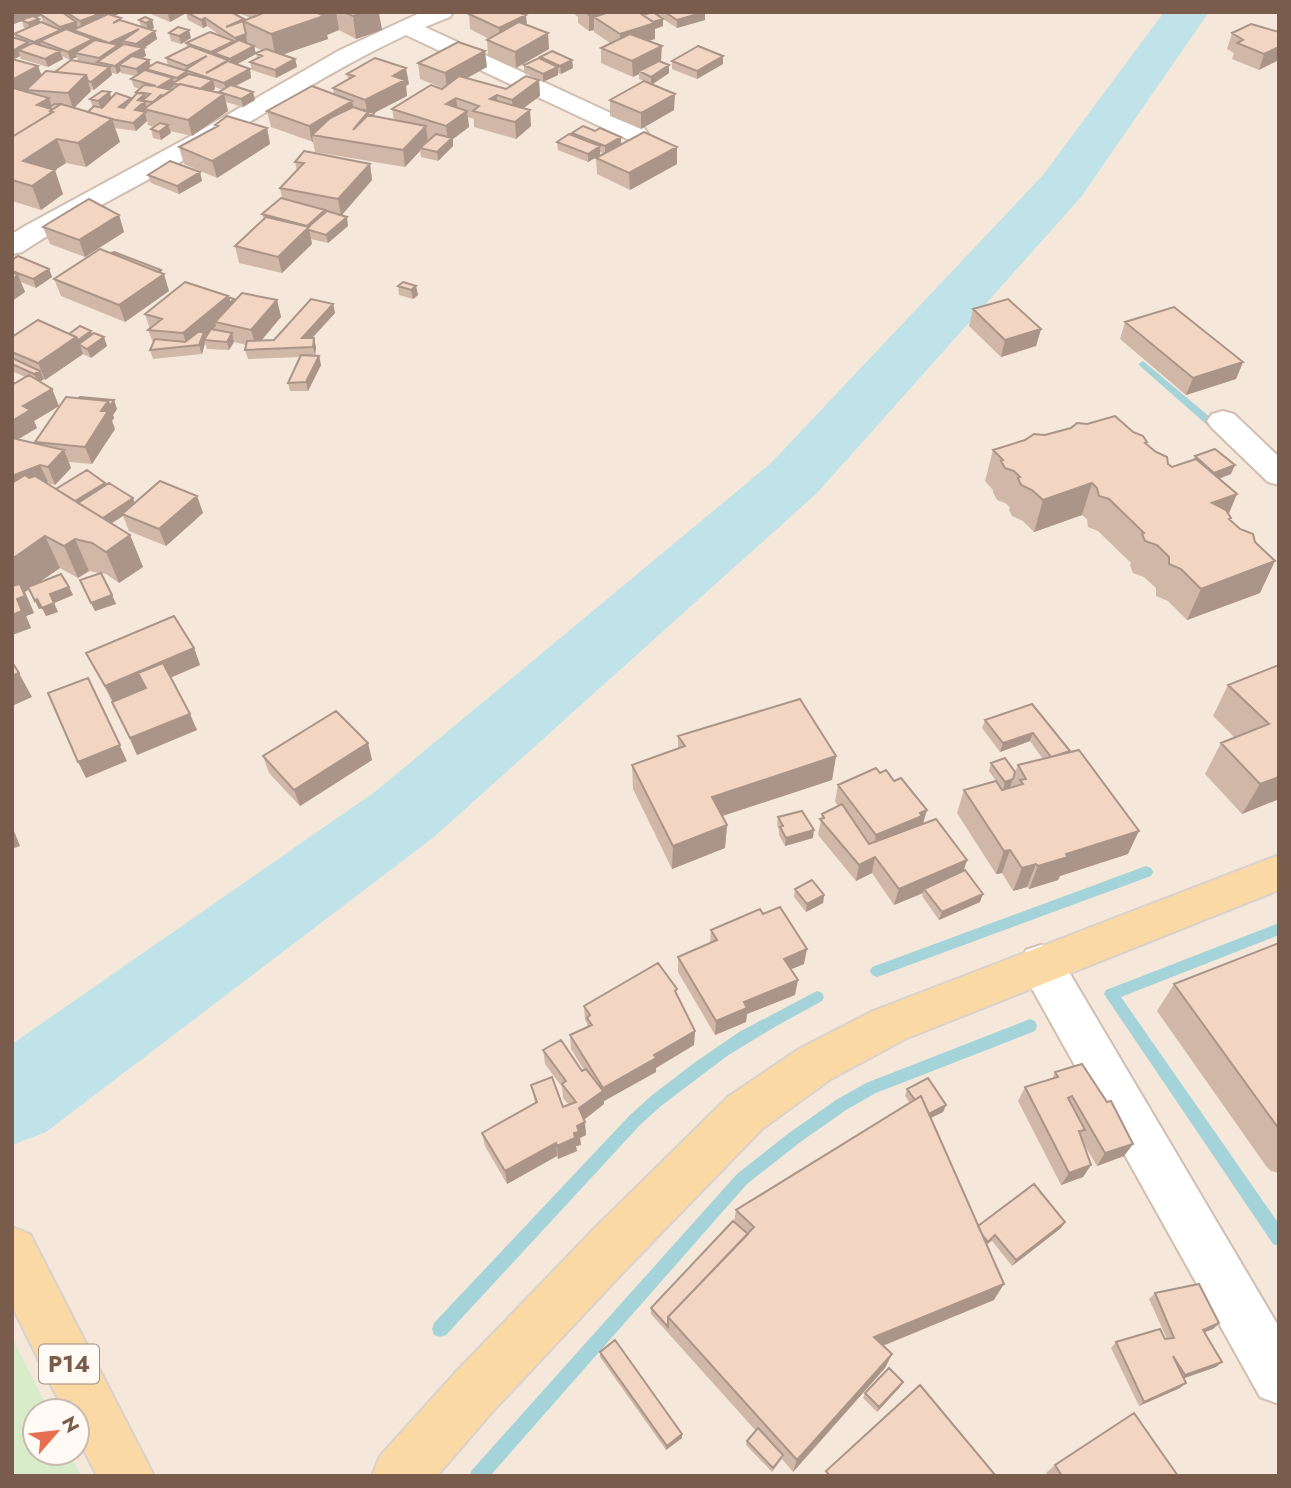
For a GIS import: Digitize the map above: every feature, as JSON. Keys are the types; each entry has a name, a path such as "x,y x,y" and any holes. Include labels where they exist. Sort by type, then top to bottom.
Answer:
{"main road":[{"path":"400,1476 593,1266 745,1113 814,1063 889,1025 1279,872"},
{"name":"P14","path":"12,1252 126,1476"}],"street":[{"path":"12,246 82,204 348,56 442,12"},
{"path":"408,26 636,135"},
{"path":"1223,421 1279,474"},
{"path":"1041,964 1279,1378"}],"shaded area":[{"path":"12,12 1279,12 1279,1476 12,1476"}],"green space":[{"path":"12,1337 42,1397 21,1397 21,1467 77,1467 81,1476 12,1476"}],"building":[{"path":"62,12 76,22 60,27 40,14"},
{"path":"66,12 92,12 97,15 80,21"},
{"path":"186,12 231,12 244,19 226,27 243,21 246,34 235,38 205,18 201,20"},
{"path":"266,12 316,12 324,16 271,34 243,21"},
{"path":"344,12 364,12 353,16"},
{"path":"517,12 526,15 499,28 469,14"},
{"path":"585,12 606,12 589,15"},
{"path":"609,12 638,12 655,23 620,34 594,17"},
{"path":"653,12 663,19 653,22 643,15"},
{"path":"665,12 705,12 677,20"},
{"path":"108,14 121,18 113,23 120,20 155,31 136,44 122,41 139,29 109,43 73,30"},
{"path":"33,16 39,19 28,23 21,20"},
{"path":"145,17 152,20 146,23 139,20"},
{"path":"41,22 61,30 34,42 14,34"},
{"path":"519,22 548,33 515,52 487,40"},
{"path":"1251,24 1279,32 1279,47 1264,54 1237,43 1243,40 1232,33"},
{"path":"178,27 189,30 179,36 169,33"},
{"path":"66,29 93,39 68,52 40,41"},
{"path":"210,32 234,41 211,52 186,43"},
{"path":"630,34 662,46 632,61 601,48"},
{"path":"12,37 28,42 12,51"},
{"path":"95,40 118,45 99,58 75,53"},
{"path":"239,40 254,46 230,59 214,53"},
{"path":"458,42 485,51 445,73 418,63"},
{"path":"33,43 60,51 45,59 18,50"},
{"path":"124,44 144,48 115,66 97,62"},
{"path":"190,46 228,60 206,73 228,61 250,69 224,83 185,70 207,56 187,66 166,58"},
{"path":"698,46 723,56 697,71 672,61"},
{"path":"266,49 295,59 275,70 250,62 262,56 256,53"},
{"path":"552,51 572,60 560,66 540,57"},
{"path":"132,56 149,60 136,69 119,65"},
{"path":"375,58 406,68 393,76 405,80 365,100 333,88 354,76 347,74"},
{"path":"539,58 558,67 543,74 524,65"},
{"path":"12,59 38,66 12,80"},
{"path":"71,60 110,67 91,82 86,75 55,72"},
{"path":"659,61 669,65 651,77 639,71"},
{"path":"157,62 187,71 177,78 146,69"},
{"path":"145,70 173,78 158,87 172,90 153,102 142,101 150,94 136,92 144,85 156,86 131,79"},
{"path":"46,71 86,75 68,93 26,90"},
{"path":"189,74 213,80 200,89 173,83"},
{"path":"459,76 506,89 526,76 539,80 512,100 497,95 490,99 530,110 515,122 473,111 479,106 456,98 446,104 467,111 446,126 392,109 431,85 442,89"},
{"path":"644,81 675,94 641,113 610,100"},
{"path":"180,84 224,94 188,120 144,109"},
{"path":"231,85 253,92 241,99 219,92"},
{"path":"312,86 352,101 309,126 267,111"},
{"path":"12,89 49,98 37,105 53,109 51,113 12,137"},
{"path":"102,91 110,92 98,101 90,99"},
{"path":"116,93 131,98 119,107 124,108 137,93 145,94 138,100 145,101 135,110 146,112 133,123 88,112 94,106 102,108"},
{"path":"61,104 112,119 78,143 57,139 23,161 55,170 32,186 12,180 12,137 53,112 50,111"},
{"path":"353,107 368,112 353,130 368,115 426,126 403,150 312,135 330,118"},
{"path":"227,116 267,128 212,161 179,147 218,126 215,125"},
{"path":"160,123 168,125 159,132 151,129"},
{"path":"583,126 595,131 600,128 621,137 605,146 572,133"},
{"path":"644,132 677,147 629,173 596,158"},
{"path":"436,134 452,138 437,152 420,148"},
{"path":"569,134 600,146 588,154 557,142"},
{"path":"304,151 370,164 338,199 280,188 304,163 295,162"},
{"path":"170,161 200,172 177,186 148,175"},
{"path":"281,198 325,210 307,226 262,214"},
{"path":"89,199 119,215 79,240 43,227 49,223"},
{"path":"327,211 347,217 326,235 309,230 308,227"},
{"path":"266,217 309,227 278,257 235,246"},
{"path":"100,249 164,274 119,305 54,279"},
{"path":"111,253 161,270 158,272"},
{"path":"18,256 49,269 33,279 12,271 12,260"},
{"path":"185,282 228,296 183,333 148,330 162,319 145,314"},
{"path":"403,282 416,286 411,290 398,286"},
{"path":"242,293 277,300 251,330 215,322"},
{"path":"311,299 333,304 302,338 314,338 313,347 245,350 247,341 274,340"},
{"path":"1008,299 1041,329 1005,340 973,309"},
{"path":"1174,307 1243,362 1193,378 1125,322"},
{"path":"38,320 76,337 38,363 12,352 12,337"},
{"path":"80,326 91,331 78,340 69,334"},
{"path":"211,329 232,333 227,342 204,340"},
{"path":"198,332 204,332 199,345 150,350 155,339 185,342"},
{"path":"94,333 104,337 87,349 79,344"},
{"path":"301,355 319,356 306,382 288,383"},
{"path":"12,358 40,371 34,374 12,364"},
{"path":"29,375 52,389 23,406 30,410 12,421 12,385"},
{"path":"66,397 108,401 101,411 108,411 85,447 35,442"},
{"path":"80,397 114,400 110,406 108,401"},
{"path":"1115,416 1133,432 1143,436 1147,442 1145,443 1156,452 1167,457 1168,464 1172,467 1196,459 1237,494 1212,503 1226,510 1231,518 1229,519 1240,529 1253,534 1255,542 1275,561 1201,589 1181,569 1169,564 1169,557 1157,545 1145,541 1142,534 1144,533 1109,499 1099,496 1092,483 1043,500 1021,485 1018,478 1020,477 1005,468 1001,461 1003,460 993,450 1025,440 1034,434 1045,435 1071,428 1077,423 1087,424"},
{"path":"12,438 64,450 48,467 40,465 12,476"},
{"path":"1215,449 1235,465 1214,473 1195,456"},
{"path":"87,470 105,483 75,501 56,489"},
{"path":"25,475 29,478 35,476 130,535 106,552 92,543 75,539 64,546 45,536 12,559 12,483"},
{"path":"160,481 197,496 159,529 122,514"},
{"path":"109,483 133,498 103,518 78,503"},
{"path":"101,573 112,595 91,603 80,580"},
{"path":"61,574 69,587 50,594 54,603 42,608 28,587"},
{"path":"20,584 25,596 17,599 22,611 12,615 12,586"},
{"path":"174,616 194,648 105,686 86,653"},
{"path":"12,662 19,673 12,676"},
{"path":"163,663 190,714 130,738 112,702 146,688 138,673"},
{"path":"1279,665 1279,777 1260,784 1221,743 1269,724 1228,685"},
{"path":"88,678 120,745 78,762 48,693"},
{"path":"800,699 836,756 712,797 727,825 673,846 632,765 685,746 678,736"},
{"path":"1032,704 1070,751 1051,757 1033,733 1003,743 985,720"},
{"path":"336,711 368,743 294,790 263,756"},
{"path":"1079,750 1139,831 1066,854 1068,857 1022,868 1010,850 1004,851 964,790 996,781 1002,790 1023,784 1020,780 1026,779 1018,765"},
{"path":"1005,758 1015,772 1013,779 1005,782 991,763"},
{"path":"876,768 880,773 886,770 894,781 901,778 927,810 920,813 922,816 876,835 838,785"},
{"path":"842,804 869,844 936,819 967,860 899,889 875,857 859,865 820,819 824,818 822,814"},
{"path":"802,811 814,830 786,838 778,817"},
{"path":"965,870 983,894 942,912 924,889"},
{"path":"812,880 824,895 807,904 795,889"},
{"path":"780,907 807,949 784,959 798,980 744,1002 747,1008 716,1021 678,957 717,940 711,930 760,909 763,914"},
{"path":"1279,943 1279,1129 1174,984"},
{"path":"658,963 677,989 675,991 695,1031 654,1055 656,1058 603,1088 570,1035 592,1025 584,1006"},
{"path":"561,1040 582,1071 586,1069 603,1091 579,1108 585,1122 577,1126 579,1132 574,1133 575,1138 557,1146 556,1143 505,1171 482,1133 537,1102 531,1085 552,1077 563,1107 576,1102 562,1084 566,1081 543,1050"},
{"path":"1082,1064 1107,1102 1111,1101 1133,1144 1105,1153 1072,1096 1068,1098 1085,1130 1079,1131 1091,1165 1069,1173 1025,1087 1058,1077 1055,1072"},
{"path":"928,1078 946,1105 929,1114 921,1096 915,1100 907,1089"},
{"path":"921,1096 1004,1284 874,1337 892,1354 797,1460 668,1317 754,1227 736,1210"},
{"path":"1034,1184 1065,1222 1016,1260 995,1235 988,1242 978,1226"},
{"path":"733,1221 748,1234 668,1317 668,1327 651,1308"},
{"path":"1199,1284 1219,1323 1203,1330 1222,1362 1185,1375 1173,1356 1186,1383 1144,1402 1116,1342 1160,1329 1165,1339 1174,1338 1155,1293"},
{"path":"615,1340 682,1434 667,1446 600,1352"},
{"path":"889,1368 903,1382 879,1407 865,1393"},
{"path":"920,1385 996,1476 830,1476 826,1471"},
{"path":"1134,1413 1178,1476 1062,1476 1055,1465"},
{"path":"758,1428 783,1455 773,1468 747,1441"}],"waterway":[{"path":"12,1100 405,814 794,478 1062,186 1187,12"},
{"path":"1143,364 1219,430"},
{"path":"877,971 1146,872"},
{"path":"1279,929 1111,994 1279,1238"},
{"path":"440,1329 635,1120 656,1101 722,1052 817,997"},
{"path":"478,1476 742,1179 794,1138 871,1088 1030,1026"}]}
